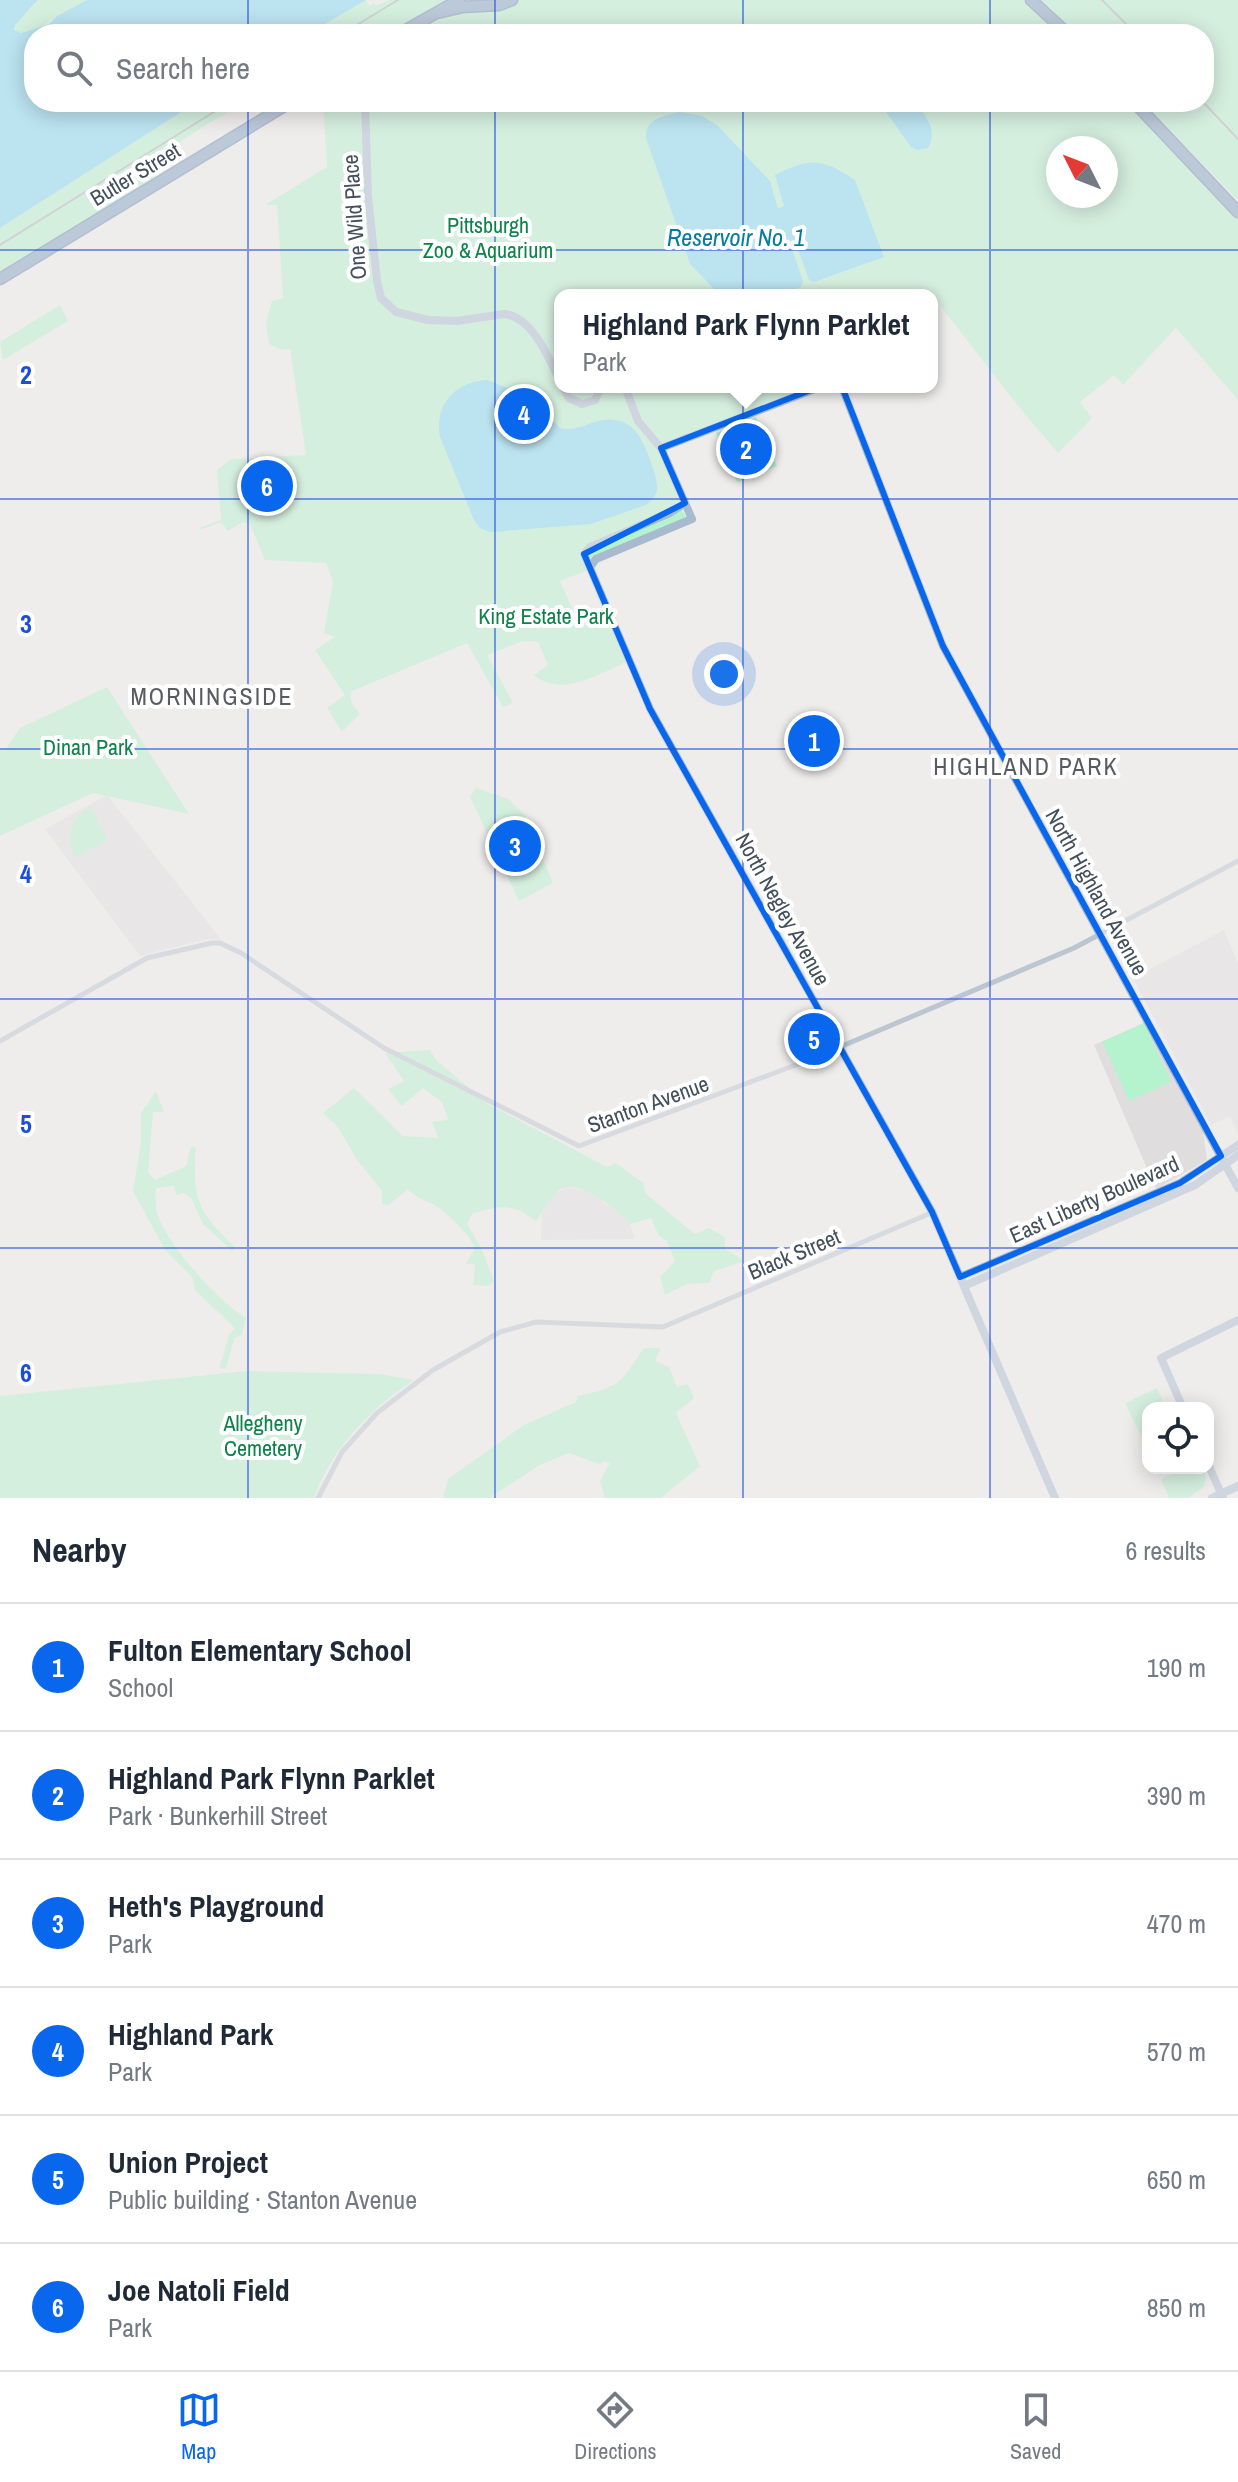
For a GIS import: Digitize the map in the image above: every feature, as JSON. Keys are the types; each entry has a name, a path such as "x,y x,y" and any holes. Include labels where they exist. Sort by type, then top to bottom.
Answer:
{"highway":[{"path":"437,13 450,0"},
{"path":"417,24 459,0"},
{"path":"494,0 502,0"},
{"path":"437,13 463,7 499,5 512,0"},
{"path":"1031,0 1057,24"},
{"name":"Butler Street","path":"0,279 275,112"},
{"path":"1144,112 1238,206"},
{"path":"1226,196 1238,212"}],"main road":[{"name":"One Wild Place","path":"365,112 368,196 381,298 396,312 413,317 451,322 504,314 514,316 535,337 554,370"},
{"path":"566,393 569,398 582,404 595,400 598,393"},
{"path":"590,567 596,559 692,519 661,448 640,424 626,393"},
{"path":"661,448 804,393"},
{"name":"North Highland Avenue","path":"844,393 943,646 1238,1188"},
{"name":"North Negley Avenue","path":"685,503 670,513 590,547 584,554 650,709 932,1212 1055,1498"},
{"name":"East Liberty Boulevard","path":"962,1281 1195,1185 1238,1145"},
{"name":"East Liberty Boulevard","path":"1223,1160 1238,1155"},
{"path":"1180,1402 1161,1358 1238,1320"},
{"path":"1211,1474 1218,1497 1238,1486"}],"street":[{"name":"Stanton Avenue","path":"0,1041 139,961 220,943 241,953 384,1048 579,1146 840,1047 1101,936 1238,861"},
{"name":"Black Street","path":"318,1498 342,1452 377,1413 433,1370 500,1332 536,1322 668,1325 932,1212"}],"highlighted area":[{"path":"839,379 943,646 1221,1156 1180,1183 960,1277 932,1212 650,709 584,554 685,503 661,448"}],"shaded area":[{"path":"825,714 842,752 803,769 787,731"},
{"path":"107,795 221,939 207,939 140,956 45,829"},
{"path":"1224,930 1238,963 1238,1133 1230,1116 1211,1125 1133,978"},
{"path":"1144,1023 1203,1131 1207,1160 1158,1188 1094,1045"},
{"path":"568,1187 594,1193 617,1210 630,1224 635,1239 541,1240 542,1214 555,1193"}],"green space":[{"path":"38,0 87,0 44,24 24,24 24,32 15,32 16,23"},
{"path":"366,0 369,6 374,3 376,6 389,0 1024,0 1051,24 325,24"},
{"path":"1038,0 1238,0 1238,200 1151,112 1214,112 1214,24 1063,24"},
{"path":"181,112 229,112 172,148 150,167 157,178 0,273 0,228"},
{"path":"324,112 1138,112 1238,215 1238,400 1176,328 1123,385 1114,375 1080,402 1092,418 1058,453 938,303 938,289 554,289 554,393 804,393 662,448 685,503 608,541 682,510 687,518 591,558 587,549 591,569 560,581 580,627 610,615 629,661 582,681 569,684 545,682 534,675 548,665 538,642 523,641 487,655 513,703 503,707 467,643 350,692 352,704 360,714 342,732 327,708 345,695 315,650 335,637 324,633 333,581 326,563 265,560 250,524 243,522 228,531 221,522 199,528 221,520 217,470 231,459 306,455 290,349 282,350 269,344 266,322 272,301 283,298 277,205 265,205 327,167"},
{"path":"60,305 68,321 3,360 0,342"},
{"path":"756,417 777,466 737,482 716,433"},
{"name":"Dinan Park","path":"107,687 189,814 93,793 0,836 0,750 6,748 20,728"},
{"path":"476,788 508,799 524,814 553,883 519,901 470,797"},
{"path":"90,806 108,840 75,857 70,842 72,828 78,816"},
{"path":"1144,1023 1171,1082 1129,1101 1102,1042"},
{"path":"430,1050 436,1060 488,1104 607,1167 616,1163 643,1183 646,1194 695,1234 709,1228 725,1237 725,1249 745,1261 714,1271 709,1283 687,1284 665,1295 660,1277 675,1261 667,1241 659,1236 651,1218 630,1224 594,1195 572,1187 563,1188 555,1194 536,1221 506,1207 473,1213 467,1224 482,1249 494,1281 488,1286 473,1285 475,1264 466,1264 475,1248 465,1232 440,1209 408,1189 389,1205 382,1204 382,1191 357,1160 338,1127 323,1113 354,1088 403,1136 438,1138 432,1122 448,1120 442,1102 423,1088 402,1106 388,1089 404,1081 385,1053"},
{"path":"156,1091 164,1112 153,1112 148,1172 155,1180 186,1166 191,1146 196,1148 195,1180 200,1204 213,1224 235,1247 232,1251 203,1224 191,1198 184,1193 176,1195 174,1186 156,1188 157,1213 171,1241 208,1286 246,1318 242,1334 234,1339 226,1368 219,1369 229,1335 235,1328 195,1290 193,1278 165,1250 133,1191 141,1143 141,1113"},
{"path":"644,1348 661,1348 655,1361 669,1367 677,1387 688,1384 694,1398 676,1413 700,1466 661,1498 605,1498 600,1481 610,1463 605,1461 599,1464 569,1453 540,1465 489,1498 443,1498 448,1479 524,1425 576,1402 578,1396 618,1382"},
{"name":"Allegheny Cemetery","path":"247,1371 380,1374 414,1380 383,1403 354,1431 331,1463 314,1498 0,1498 0,1396"},
{"path":"1157,1388 1163,1402 1142,1402 1142,1438 1125,1403"},
{"path":"1173,1474 1206,1476 1204,1487 1188,1498 1169,1498 1161,1479"}],"water":[{"path":"0,0 38,0 14,30 24,32 24,112 181,112 0,228"},
{"path":"87,0 366,0 325,24 49,24 57,16"},
{"name":"Reservoir No. 1","path":"680,112 702,116 717,125 770,181 778,209 784,206 775,175 798,165 824,164 855,180 884,257 814,282 809,280 796,244 791,246 803,281 801,287 714,289 690,264 646,138 652,122"},
{"path":"886,112 923,112 930,123 931,141 928,148 917,150 911,147"},
{"path":"488,380 533,399 560,428 574,428 608,419 629,425 639,436 656,477 654,497 646,505 591,524 490,532 480,528 440,437 439,425 440,414 450,396 466,385"}],"railway":[{"path":"358,24 398,0"},
{"path":"1102,0 1126,24"},
{"path":"0,245 214,112"},
{"path":"1212,112 1238,139"}],"place":[{"name":"Highland Park","path":"524,414"},
{"name":"Highland Park Flynn Parklet","path":"746,449"},
{"name":"Joe Natoli Field","path":"267,486"},
{"name":"Fulton Elementary School","path":"814,741"},
{"name":"Heth's Playground","path":"515,846"},
{"name":"Union Project","path":"814,1039"}],"district":[{"name":"MORNINGSIDE","path":"212,697"},
{"name":"HIGHLAND PARK","path":"1026,767"}],"park label":[{"name":"Pittsburgh Zoo & Aquarium","path":"488,238"},
{"name":"King Estate Park","path":"546,616"}]}
